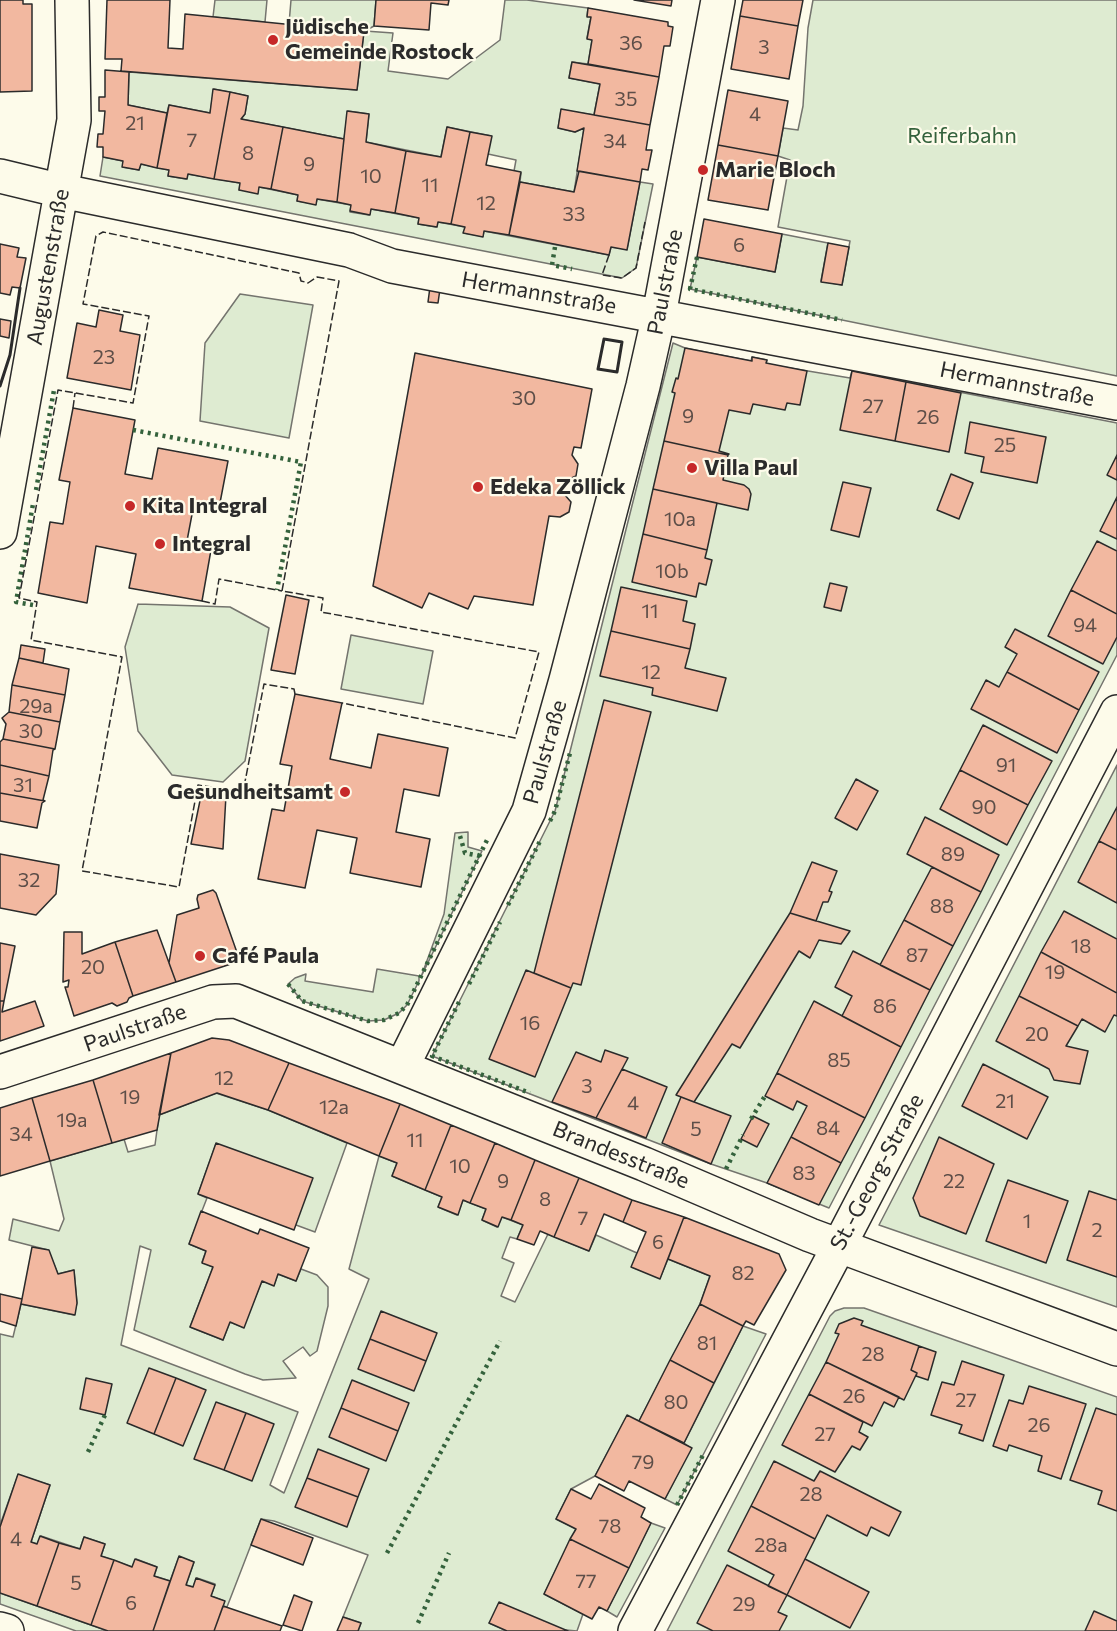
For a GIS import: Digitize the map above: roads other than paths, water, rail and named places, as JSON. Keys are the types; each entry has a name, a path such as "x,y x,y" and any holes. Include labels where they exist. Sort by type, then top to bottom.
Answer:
{"street":[{"name":"Augustenstraße","path":"0,532 74,120 72,0"},
{"name":"Paulstraße","path":"0,1072 213,1002 224,1001 236,1001 258,1009 402,1067 529,812 643,386 659,315 718,0"},
{"name":"Hermannstraße","path":"0,176 62,191 349,250 392,266 1117,403"},
{"name":"St.-Georg-Straße","path":"635,1631 839,1246 1117,712"},
{"name":"Brandesstraße","path":"402,1067 633,1159 839,1246 1117,1349"},
{"path":"0,1629 7,1631"}],"place":[{"name":"Jüdische Gemeinde Rostock","path":"273,40"},
{"name":"Marie Bloch","path":"703,170"},
{"name":"Villa Paul","path":"692,468"},
{"name":"Edeka Zöllick","path":"478,487"},
{"name":"Kita Integral","path":"130,506"},
{"name":"Integral","path":"160,544"},
{"name":"Gesundheitsamt","path":"345,792"},
{"name":"Café Paula","path":"200,956"}],"park label":[{"name":"Reiferbahn","path":"962,136"}]}
